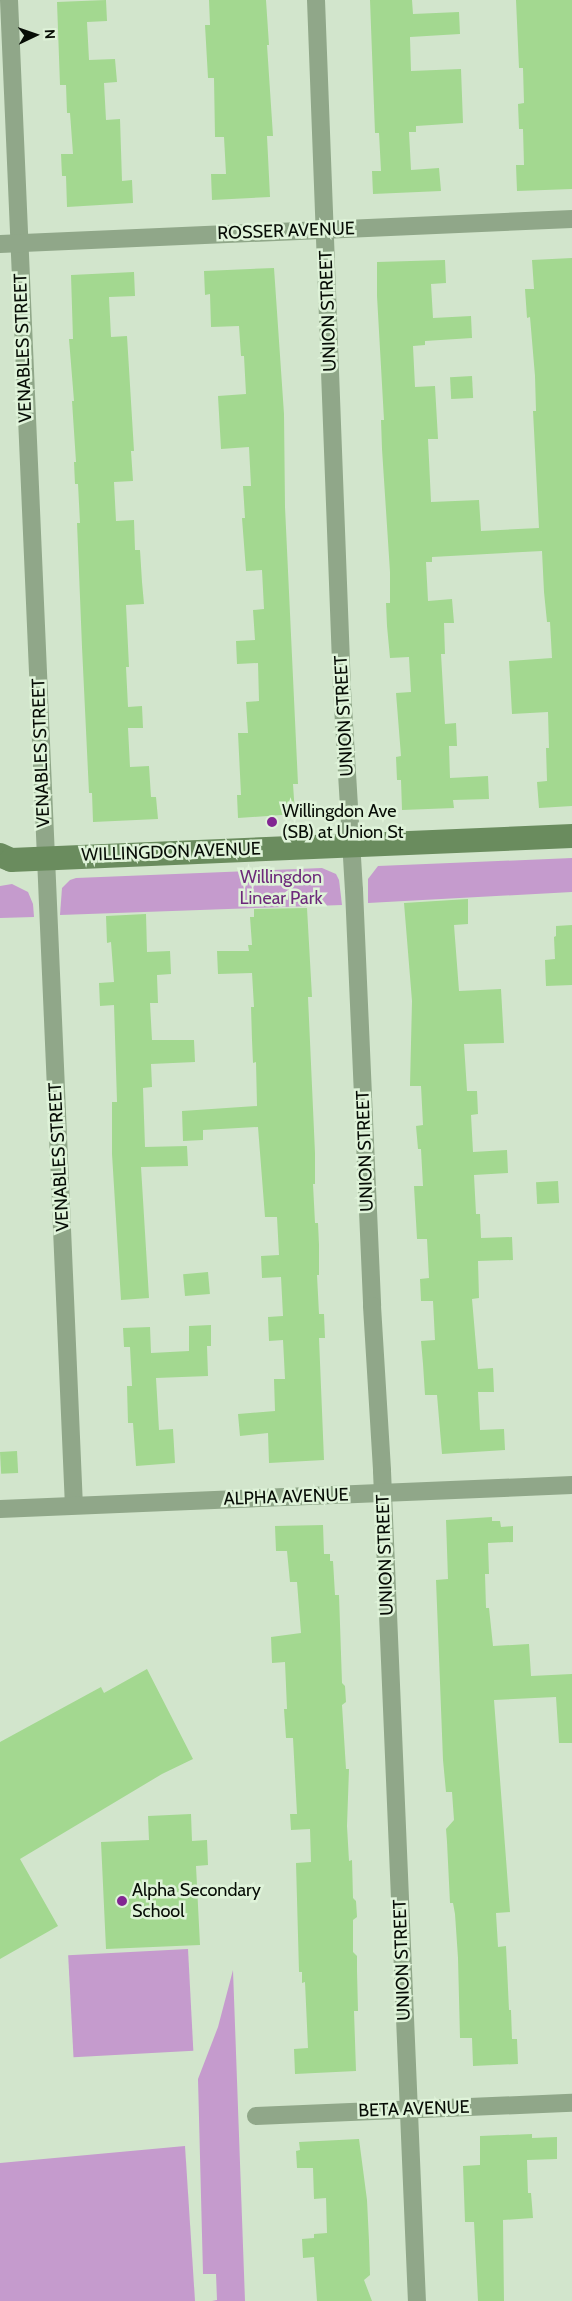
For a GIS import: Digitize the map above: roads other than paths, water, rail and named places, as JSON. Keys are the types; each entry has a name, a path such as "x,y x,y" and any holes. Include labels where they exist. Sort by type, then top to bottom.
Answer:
{"main road":[{"name":"WILLINGDON AVENUE","path":"4,861 572,836"}],"street":[{"name":"VENABLES STREET","path":"9,0 74,1505"},
{"name":"UNION STREET","path":"316,0 342,670 382,1494 417,2301"},
{"name":"ROSSER AVENUE","path":"0,244 572,219"},
{"name":"ALPHA AVENUE","path":"0,1508 572,1485"},
{"name":"BETA AVENUE","path":"256,2116 572,2103"}],"place":[{"name":"Willingdon Ave (SB) at Union St","path":"272,822"},
{"name":"Alpha Secondary School","path":"122,1901"}],"park label":[{"name":"Willingdon Linear Park","path":"281,888"}]}
